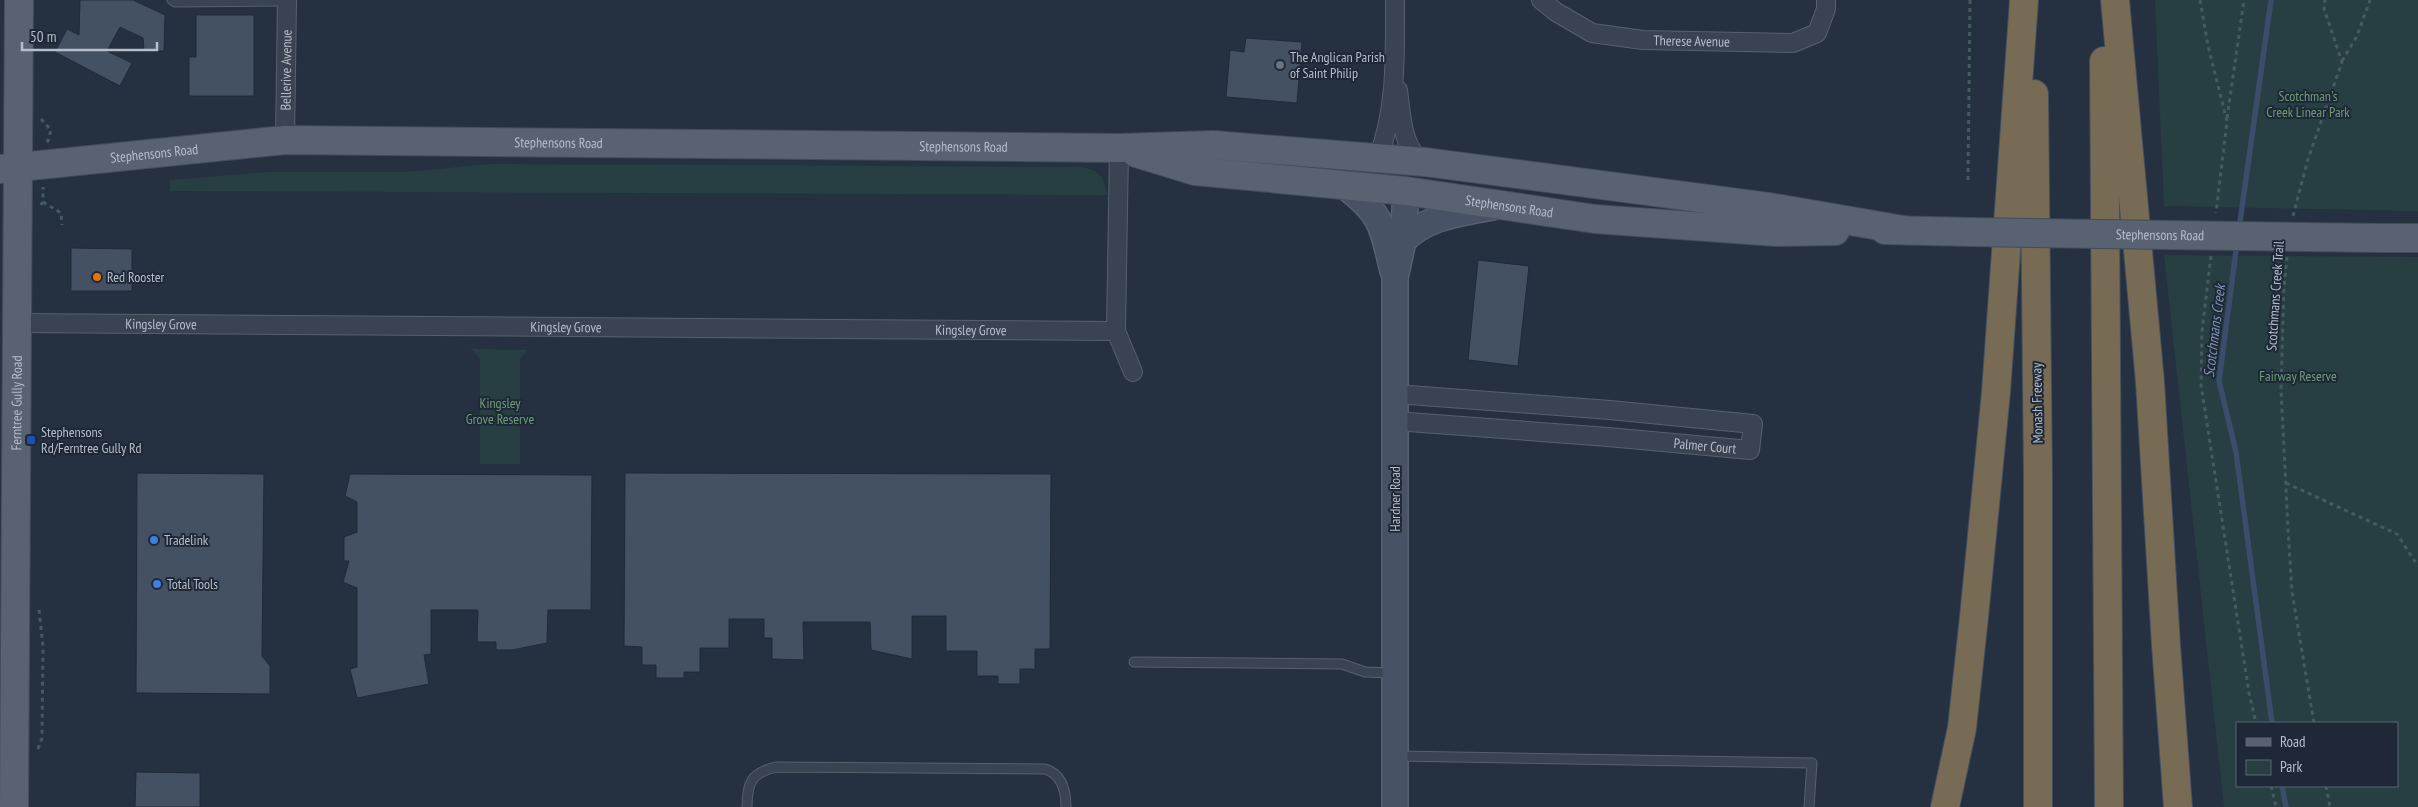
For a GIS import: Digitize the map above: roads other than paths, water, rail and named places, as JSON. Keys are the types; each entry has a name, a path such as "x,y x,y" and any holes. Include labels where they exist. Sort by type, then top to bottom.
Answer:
{"highway":[{"path":"1945,807 1962,728 1978,578 1996,392 2024,0"},
{"name":"Monash Freeway","path":"2033,0 2038,477 2038,807"},
{"path":"2104,0 2109,807"},
{"path":"2115,0 2150,382 2178,807"}],"main road":[{"name":"Ferntree Gully Road","path":"14,807 7,500 16,322 8,168 18,0"},
{"name":"Stephensons Road","path":"8,168 285,140 1119,148 1213,145 1425,162 1769,207 1903,230"},
{"name":"Stephensons Road","path":"1119,148 1160,162 1195,171 1406,192 1595,220 1777,232 1903,230 2418,238"},
{"path":"1378,158 1406,192"}],"street":[{"name":"Bellerive Avenue","path":"285,140 287,0"},
{"path":"1378,158 1388,127 1395,70 1395,0"},
{"name":"Therese Avenue","path":"1542,0 1556,12 1592,32 1643,40 1793,42 1817,33 1826,9 1826,0"},
{"path":"1395,70 1408,142 1415,156 1425,162"},
{"path":"1119,148 1116,332 1133,372"},
{"path":"1345,186 1376,214 1382,228 1395,278"},
{"name":"Hardner Road","path":"1395,807 1395,278 1403,241 1406,192"},
{"path":"1403,241 1426,222 1497,206"},
{"name":"Kingsley Grove","path":"16,322 1116,332"},
{"name":"Palmer Court","path":"1395,421 1608,436 1750,450 1753,424 1610,410 1396,394"},
{"path":"1608,436 1610,410"}],"lane":[{"path":"172,0 175,2 287,0"},
{"path":"1134,662 1342,664 1365,672 1395,673"},
{"path":"1395,756 1812,763 1809,807"},
{"path":"747,807 747,789 751,781 758,774 776,768 1045,769 1057,776 1062,783 1066,807"}],"waterway":[{"name":"Scotchmans Creek","path":"2239,229 2271,0"},
{"name":"Scotchmans Creek","path":"2237,243 2219,381 2236,452 2272,722"},
{"name":"Scotchmans Creek","path":"2282,787 2286,807"}],"place":[{"name":"The Anglican Parish of Saint Philip","path":"1280,65"},
{"name":"Red Rooster","path":"97,277"},
{"name":"Stephensons Rd/Ferntree Gully Rd","path":"31,440"},
{"name":"Tradelink","path":"154,540"},
{"name":"Total Tools","path":"157,584"}],"park label":[{"name":"Scotchman's Creek Linear Park","path":"2308,104"},
{"name":"Fairway Reserve","path":"2298,376"},
{"name":"Kingsley Grove Reserve","path":"500,412"}]}
